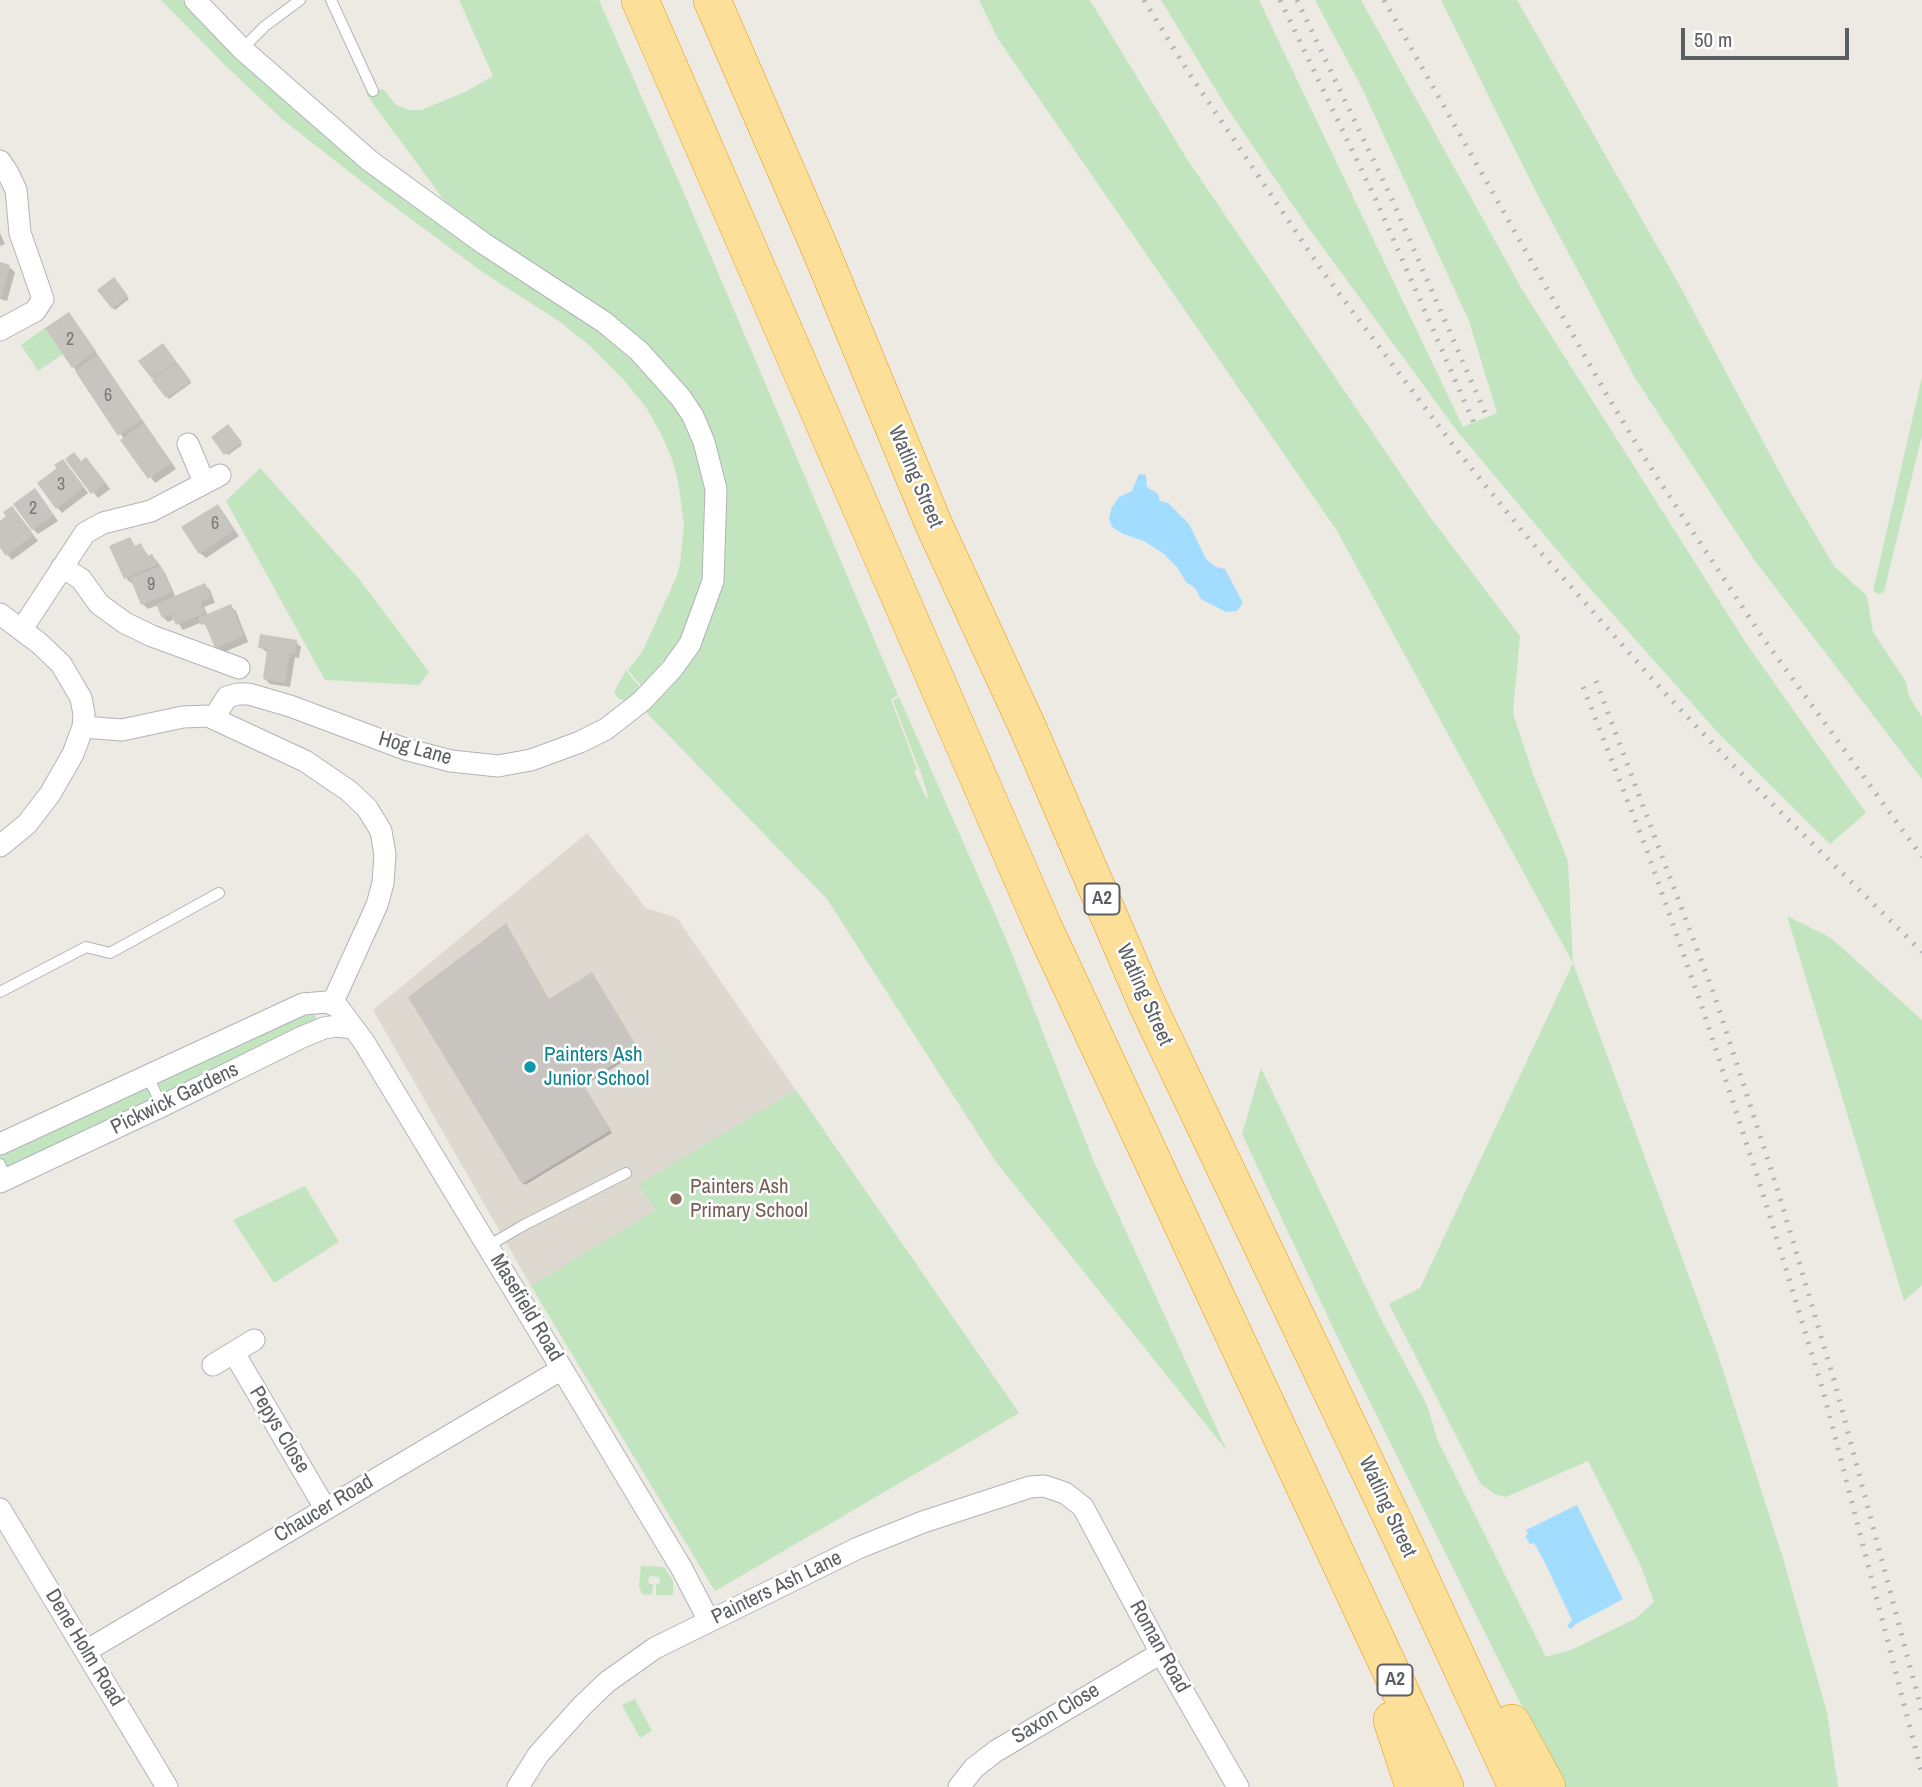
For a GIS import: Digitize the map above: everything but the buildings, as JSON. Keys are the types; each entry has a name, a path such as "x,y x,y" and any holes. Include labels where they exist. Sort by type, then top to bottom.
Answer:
{"highway":[{"name":"A2","path":"640,0 1043,926 1446,1787"},
{"name":"Watling Street","path":"712,0 821,251 934,525 1027,726 1146,1002 1517,1787"},
{"path":"1402,1539 1469,1639 1547,1787"},
{"path":"1344,1573 1414,1787"}],"street":[{"path":"195,0 242,49"},
{"name":"Hog Lane","path":"214,718 227,697 249,694 290,706 405,749 451,761 498,766 522,763 593,736 625,715 652,691 680,659 699,624 713,581 716,489 704,442 696,422 681,398 656,369 614,330 427,204 354,148 242,49"},
{"path":"0,161 16,190 20,233 43,299 35,311 0,330"},
{"path":"22,629 82,537 95,526 151,511 212,478 188,444"},
{"path":"62,567 83,582 99,604 125,623 152,636 239,667"},
{"path":"0,614 54,657 71,680 82,703 83,727 66,768 43,805 27,824 0,846"},
{"path":"83,727 122,730 183,717 214,718 312,765 358,799 373,816 381,831 385,865 382,892 332,1003"},
{"name":"Pickwick Gardens","path":"0,1143 303,1004 318,1001 332,1003"},
{"name":"Masefield Road","path":"332,1003 343,1011 364,1042 682,1569 709,1621"},
{"name":"Pickwick Gardens","path":"2,1175 162,1107 323,1028 353,1028"},
{"path":"213,1365 254,1340"},
{"name":"Pepys Close","path":"234,1353 325,1508"},
{"name":"Chaucer Road","path":"86,1651 562,1369"},
{"name":"Painters Ash Lane","path":"519,1787 548,1742 607,1682 646,1653 709,1621 858,1548 923,1522 1030,1487 1055,1488 1072,1496 1083,1507"},
{"name":"Roman Road","path":"1083,1507 1161,1653 1238,1787"},
{"name":"Dene Holm Road","path":"0,1508 167,1787"},
{"name":"Saxon Close","path":"959,1787 975,1768 996,1751 1161,1653"}],"lane":[{"path":"242,49 265,26 300,0"},
{"path":"331,0 373,91"},
{"path":"0,992 86,947 110,953 219,893"},
{"path":"147,1075 162,1107"},
{"path":"488,1246 625,1173"}],"shaded area":[{"name":"Painters Ash Primary School","path":"587,833 646,908 677,918 1019,1413 715,1591 531,1286 373,1010"}],"green space":[{"path":"161,0 183,0 237,54 586,316 674,399 703,461 712,552 683,642 643,688 628,670 642,652 676,578 684,525 672,459 646,407 590,346 560,322 484,273 283,120"},
{"path":"459,0 599,0 898,695 891,700 917,769 914,771 926,798 928,797 922,776 893,701 899,697 1007,941 1094,1162 1227,1451 996,1162 827,899 645,711 677,675 721,557 694,405 460,222 366,94 383,89 396,105 409,110 421,110 465,92 493,76"},
{"path":"979,0 1090,0 1187,159 1430,517 1520,636 1513,713 1532,771 1568,861 1573,963 1337,531 998,39"},
{"path":"1161,0 1259,0 1463,427 1497,413 1469,321 1362,88 1315,0 1361,0 1523,291 1746,643 1866,813 1830,844 1719,734 1572,568 1457,431 1305,223 1227,108"},
{"path":"1441,0 1517,0 1681,288 1788,488 1834,566 1867,596 1873,632 1906,682 1909,696 1922,717 1922,779 1755,561 1635,378 1537,194"},
{"path":"45,328 63,354 38,371 21,345"},
{"path":"1922,377 1922,435 1884,592 1879,594 1873,591"},
{"path":"260,468 359,579 429,672 419,685 325,680 226,501"},
{"path":"626,670 641,689 626,701 619,699 614,692"},
{"path":"1787,916 1831,938 1922,1020 1922,1285 1904,1301"},
{"path":"1573,963 1718,1355 1783,1558 1827,1712 1838,1787 1565,1787 1508,1679 1336,1334 1242,1134 1261,1068 1382,1321 1427,1405 1438,1441 1546,1657 1573,1649 1635,1619 1654,1602 1641,1566 1588,1461 1506,1497 1494,1494 1480,1483 1389,1304 1420,1288"},
{"path":"311,1005 317,1021 0,1170 0,1149"},
{"path":"796,1090 1019,1413 715,1591 531,1286 656,1210 638,1185"},
{"path":"305,1186 339,1242 274,1283 233,1220"},
{"path":"641,1566 664,1567 673,1581 673,1595 656,1595 656,1585 660,1580 659,1577 650,1576 648,1580 649,1584 653,1584 652,1595 642,1594 639,1586"},
{"path":"635,1699 652,1731 640,1738 622,1705"}],"water":[{"path":"1139,474 1146,475 1147,487 1158,494 1160,501 1168,503 1189,524 1206,559 1216,567 1225,569 1243,603 1237,611 1226,612 1201,599 1195,588 1186,582 1177,567 1164,554 1144,541 1112,527 1109,518 1112,507 1119,497 1132,491"},
{"path":"1577,1505 1623,1599 1571,1629 1567,1626 1572,1620 1544,1561 1534,1543 1530,1544 1525,1536 1528,1534 1526,1530"}],"railway":[{"path":"1144,0 1187,70 1323,272 1459,453 1528,538 1663,691 1729,761 1922,952"},
{"path":"1280,0 1376,200 1474,423"},
{"path":"1297,0 1390,195 1487,417"},
{"path":"1384,0 1608,397 1656,476 1763,638 1922,857"},
{"path":"1596,681 1715,997 1778,1191 1836,1387 1922,1712"},
{"path":"1583,687 1646,848 1700,1001 1764,1197 1824,1394 1922,1774"}],"place":[{"name":"Painters Ash Junior School","path":"530,1067"},
{"name":"Painters Ash Primary School","path":"676,1199"}]}
